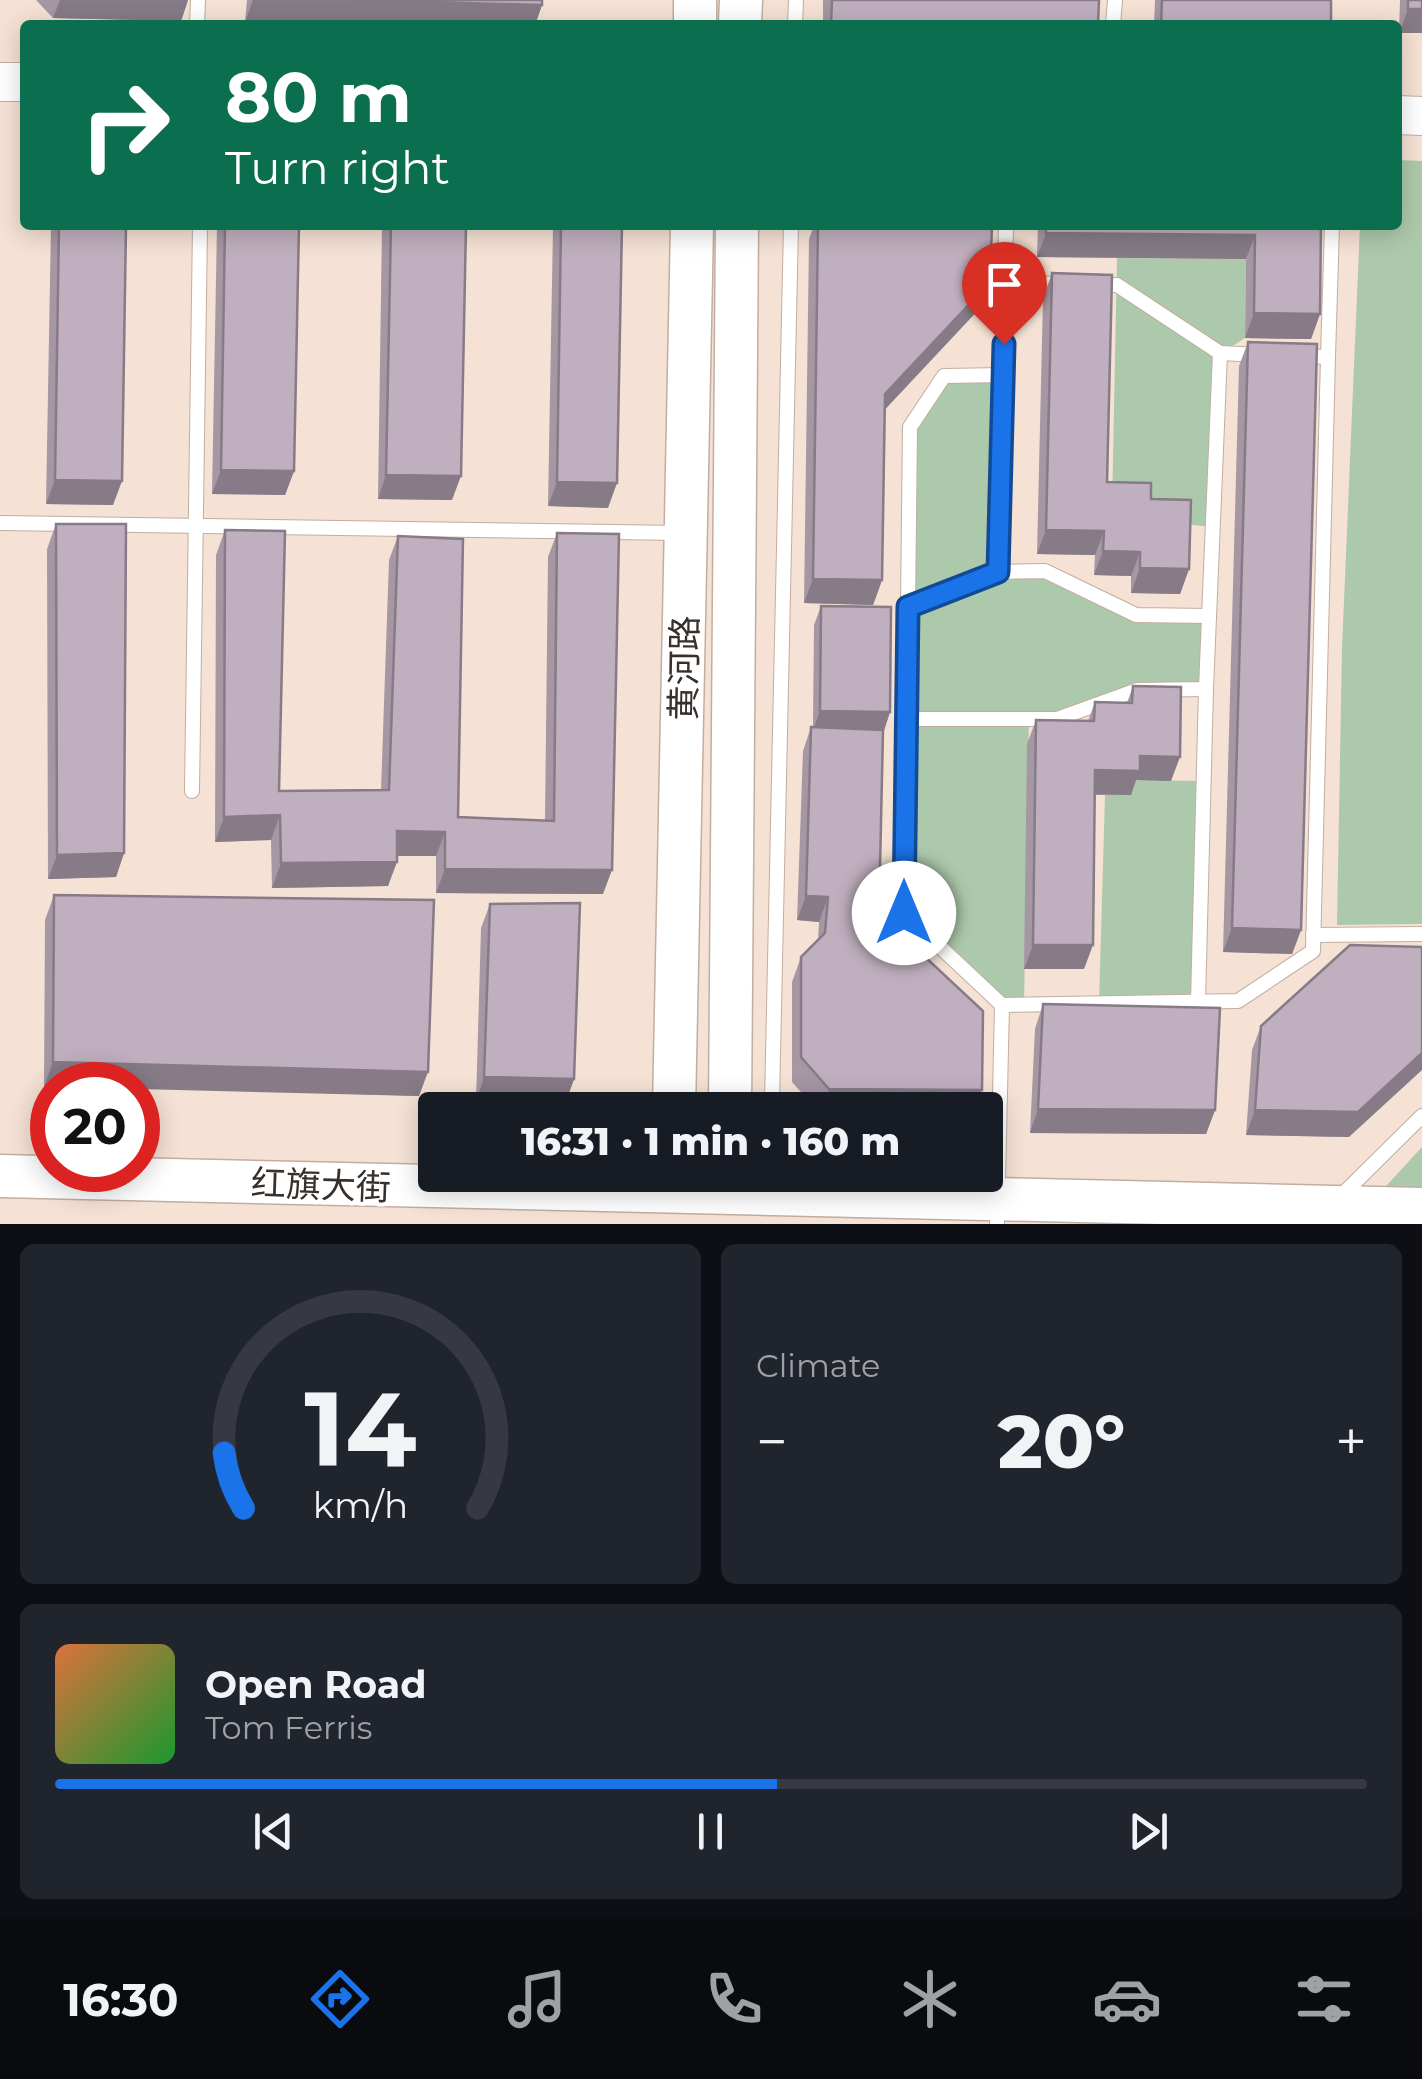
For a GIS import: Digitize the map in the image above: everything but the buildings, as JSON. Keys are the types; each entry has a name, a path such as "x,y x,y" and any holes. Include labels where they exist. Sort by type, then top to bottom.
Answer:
{"main road":[{"name":"黄河路","path":"674,1092 692,230"},
{"name":"黄河路","path":"730,1092 737,230"},
{"name":"红旗大街","path":"0,1176 729,1198 997,1217 1321,1216 1422,1210"}],"lane":[{"path":"192,791 200,230"},
{"path":"772,1092 790,230"},
{"path":"998,572 1006,230"},
{"path":"1003,375 944,376 910,427 904,913 1002,1005 1238,1000 1313,951 1332,230"},
{"path":"1006,283 1117,285 1220,354 1274,355"},
{"path":"1198,1002 1220,354"},
{"path":"1292,356 1328,357"},
{"path":"0,523 687,533"},
{"path":"908,607 998,572 1044,571 1136,615 1210,616"},
{"path":"905,719 1057,719 1138,690 1206,689"},
{"path":"1313,935 1422,934"},
{"path":"997,1217 1002,1005"},
{"path":"1321,1216 1422,1116"}],"green space":[{"path":"1402,160 1422,161 1422,924 1337,925 1342,648 1360,230 1402,230"},
{"path":"1117,258 1246,259 1245,338 1220,354 1213,527 1182,524 1112,507"},
{"path":"1003,375 998,572 1045,571 1136,615 1209,616 1206,689 1137,690 1057,719 1029,719 1024,1005 1002,1005 904,913 910,427 944,376"},
{"path":"1131,780 1204,781 1198,1002 1099,1003 1105,795"},
{"path":"1422,1147 1422,1210 1366,1208"}],"route":[{"path":"904,913 908,607 998,572 1004,344"}]}
